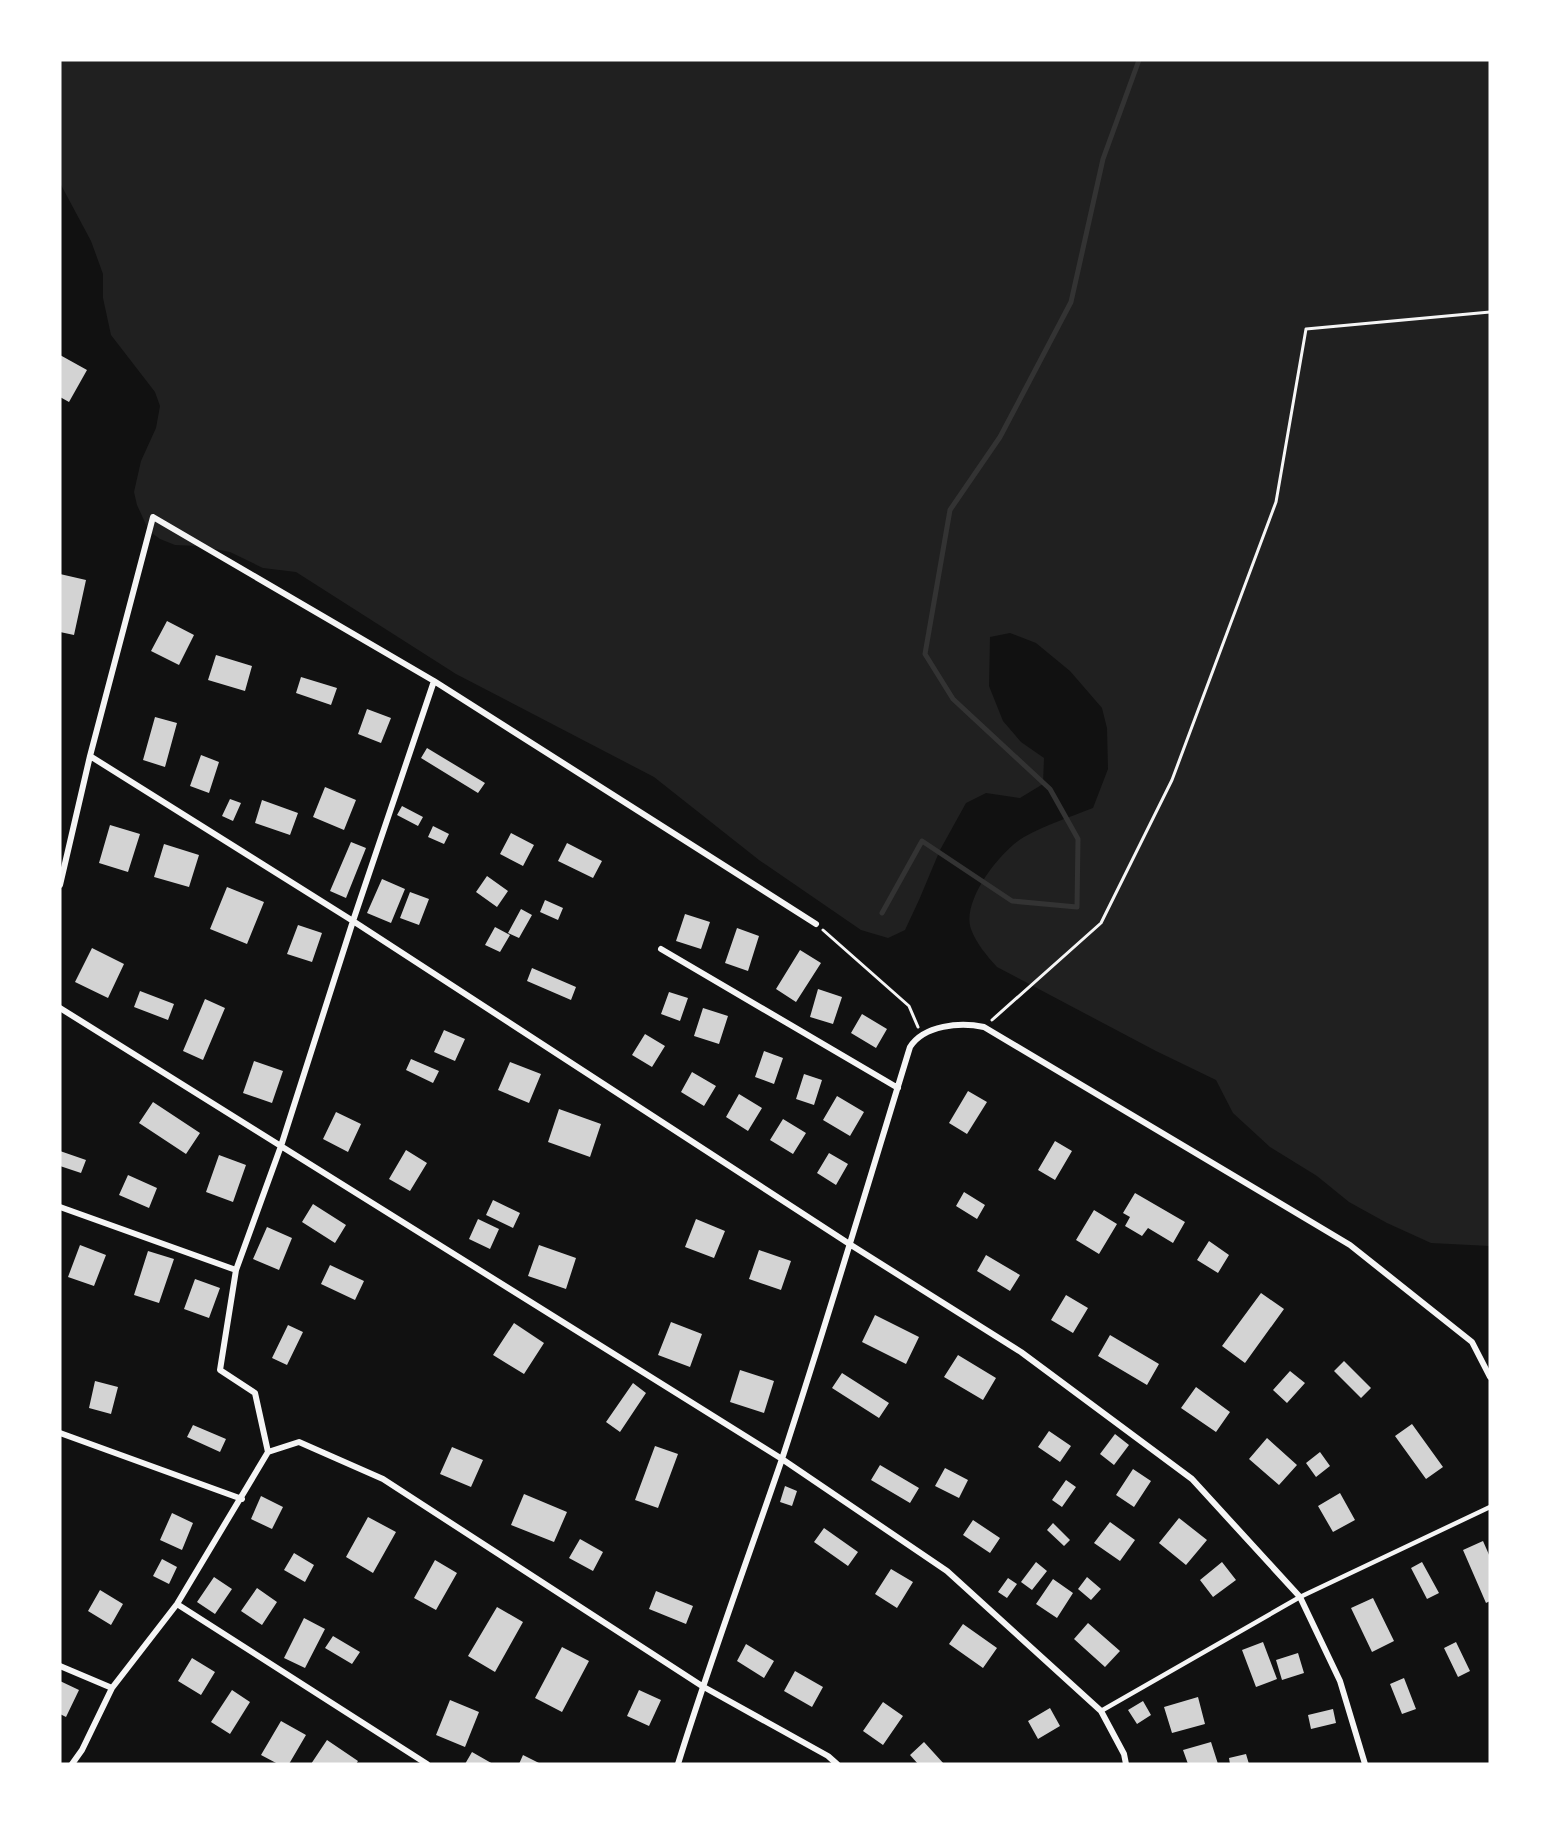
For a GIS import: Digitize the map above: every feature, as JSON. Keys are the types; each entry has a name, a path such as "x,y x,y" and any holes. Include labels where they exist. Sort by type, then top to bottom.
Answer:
{"street":[{"path":"60,885 90,756 153,517 434,681 816,924"},
{"path":"72,1764 82,1750 112,1688 177,1604 242,1499 268,1452 255,1393 220,1370 236,1270 282,1146 353,921 434,681"},
{"path":"90,756 353,921 851,1245 1021,1352 1192,1479 1300,1598 1341,1681 1365,1764"},
{"path":"661,949 898,1088"},
{"path":"60,1008 782,1459 947,1571 1101,1711 1124,1754 1126,1764"},
{"path":"678,1764 702,1686 782,1459 851,1245 910,1047 921,1034 970,1024 984,1027 1350,1245 1472,1342 1490,1377"},
{"path":"60,1207 236,1270"},
{"path":"60,1432 242,1499"},
{"path":"268,1452 299,1442 384,1479 702,1686 828,1756 837,1764"},
{"path":"177,1604 427,1764"},
{"path":"60,1666 112,1688"}],"lane":[{"path":"1101,1711 1300,1598 1490,1507"}],"path":[{"path":"984,1027 1101,923 1172,780 1276,502 1306,329 1490,312"},
{"path":"816,924 909,1006 921,1034"}],"shaded area":[{"path":"60,60 1490,60 1490,1246 1431,1243 1349,1202 1317,1176 1270,1147 1233,1113 1216,1080 997,967 982,949 971,929 969,918 977,891 994,864 1024,837 1093,808 1108,769 1107,728 1102,708 1070,671 1036,643 1010,633 990,637 989,686 1003,721 1021,742 1044,758 1043,784 1020,798 986,793 966,803 940,850 905,930 888,938 861,930 759,860 654,777 456,674 296,572 263,568 230,552 199,546 175,545 160,539 149,531 137,505 134,492 141,461 156,428 160,406 155,392 111,335 103,298 103,274 91,241 60,183"}],"building":[{"path":"60,355 87,370 69,402 60,397"},
{"path":"60,574 86,580 74,635 60,632"},
{"path":"167,621 194,635 179,665 151,651"},
{"path":"216,655 252,666 245,691 208,680"},
{"path":"301,677 337,688 331,705 296,693"},
{"path":"367,709 391,718 381,743 358,734"},
{"path":"155,717 177,723 165,767 143,760"},
{"path":"427,748 485,783 478,793 421,758"},
{"path":"201,755 219,762 209,793 190,786"},
{"path":"325,787 356,800 344,830 313,817"},
{"path":"230,799 241,803 233,821 222,816"},
{"path":"262,800 298,813 290,835 255,823"},
{"path":"402,806 423,817 418,826 397,815"},
{"path":"110,825 140,834 128,872 99,863"},
{"path":"433,826 449,834 444,844 428,837"},
{"path":"511,833 534,845 523,866 500,854"},
{"path":"351,842 366,848 346,898 330,891"},
{"path":"567,843 602,861 593,878 558,861"},
{"path":"164,844 199,855 189,887 154,877"},
{"path":"487,876 508,891 497,907 476,892"},
{"path":"382,879 405,889 391,923 367,913"},
{"path":"227,887 264,902 247,944 210,929"},
{"path":"410,892 429,899 419,925 400,918"},
{"path":"545,900 563,908 558,920 540,912"},
{"path":"521,909 532,915 519,938 508,933"},
{"path":"685,914 710,922 701,949 676,941"},
{"path":"298,925 322,933 312,962 287,954"},
{"path":"495,927 510,935 500,952 485,945"},
{"path":"737,928 759,936 748,971 725,963"},
{"path":"92,948 124,964 108,998 75,982"},
{"path":"800,950 821,963 796,1002 776,989"},
{"path":"532,968 576,987 571,1000 527,981"},
{"path":"818,989 842,997 833,1024 810,1017"},
{"path":"140,991 174,1004 168,1020 134,1007"},
{"path":"669,992 688,998 680,1021 661,1014"},
{"path":"205,999 225,1008 203,1060 183,1051"},
{"path":"703,1008 728,1016 719,1044 694,1036"},
{"path":"862,1014 887,1029 876,1048 851,1033"},
{"path":"444,1030 465,1039 455,1061 434,1052"},
{"path":"645,1034 665,1046 652,1067 632,1055"},
{"path":"764,1051 783,1058 774,1084 755,1077"},
{"path":"411,1059 439,1071 433,1083 406,1070"},
{"path":"254,1061 283,1071 272,1103 243,1093"},
{"path":"510,1062 541,1074 529,1103 498,1090"},
{"path":"692,1072 716,1086 704,1106 681,1092"},
{"path":"804,1074 822,1080 814,1105 796,1099"},
{"path":"968,1091 987,1102 967,1134 949,1123"},
{"path":"739,1094 762,1108 748,1131 726,1117"},
{"path":"837,1096 864,1112 850,1136 823,1120"},
{"path":"153,1102 200,1133 186,1154 139,1123"},
{"path":"559,1109 601,1124 590,1157 548,1142"},
{"path":"336,1112 361,1124 348,1152 323,1139"},
{"path":"783,1119 806,1133 793,1154 770,1140"},
{"path":"1055,1141 1072,1151 1055,1180 1038,1170"},
{"path":"406,1150 427,1163 410,1191 389,1179"},
{"path":"60,1151 86,1160 81,1173 60,1166"},
{"path":"829,1153 848,1164 836,1185 817,1173"},
{"path":"219,1155 246,1165 233,1202 206,1192"},
{"path":"128,1175 157,1188 149,1208 119,1195"},
{"path":"964,1192 985,1205 977,1219 956,1206"},
{"path":"1135,1193 1185,1222 1173,1243 1148,1228 1142,1236 1125,1226 1130,1217 1123,1213"},
{"path":"493,1200 520,1213 513,1228 486,1215"},
{"path":"313,1204 346,1225 335,1243 302,1222"},
{"path":"1094,1210 1117,1224 1099,1254 1076,1240"},
{"path":"478,1219 499,1229 490,1249 469,1239"},
{"path":"696,1219 725,1231 714,1258 685,1247"},
{"path":"267,1227 292,1238 279,1270 253,1259"},
{"path":"1209,1241 1229,1255 1218,1273 1197,1260"},
{"path":"80,1245 106,1255 94,1286 68,1277"},
{"path":"539,1245 576,1258 566,1289 528,1276"},
{"path":"759,1250 791,1261 781,1290 749,1279"},
{"path":"148,1251 174,1259 159,1303 134,1295"},
{"path":"986,1255 1020,1275 1010,1291 977,1271"},
{"path":"330,1265 364,1281 355,1300 321,1284"},
{"path":"195,1279 220,1288 209,1318 184,1309"},
{"path":"1261,1293 1284,1309 1245,1363 1222,1346"},
{"path":"1066,1295 1088,1308 1073,1333 1051,1320"},
{"path":"875,1315 919,1337 906,1364 862,1342"},
{"path":"671,1322 702,1334 690,1367 658,1355"},
{"path":"514,1323 544,1343 524,1374 493,1355"},
{"path":"288,1325 303,1332 287,1365 272,1358"},
{"path":"1110,1335 1159,1364 1147,1385 1098,1356"},
{"path":"958,1355 996,1378 983,1400 944,1377"},
{"path":"1344,1361 1371,1388 1361,1398 1334,1371"},
{"path":"740,1370 774,1381 764,1413 730,1402"},
{"path":"1290,1371 1305,1383 1287,1403 1273,1390"},
{"path":"842,1373 889,1403 879,1418 832,1388"},
{"path":"95,1381 118,1387 111,1414 89,1408"},
{"path":"633,1383 646,1393 620,1432 606,1422"},
{"path":"1196,1387 1230,1412 1216,1432 1181,1408"},
{"path":"1412,1424 1443,1467 1426,1479 1395,1436"},
{"path":"193,1425 226,1439 220,1452 187,1437"},
{"path":"1049,1431 1071,1446 1060,1462 1038,1447"},
{"path":"1115,1434 1129,1445 1114,1465 1100,1454"},
{"path":"1267,1438 1297,1465 1279,1485 1249,1459"},
{"path":"655,1446 678,1454 658,1508 635,1500"},
{"path":"452,1447 483,1460 471,1487 440,1474"},
{"path":"1320,1452 1330,1466 1316,1477 1306,1463"},
{"path":"880,1465 919,1488 910,1503 871,1480"},
{"path":"945,1468 968,1480 959,1498 935,1486"},
{"path":"1133,1469 1151,1481 1134,1507 1116,1495"},
{"path":"1066,1480 1076,1487 1062,1507 1052,1500"},
{"path":"785,1486 797,1491 792,1506 780,1502"},
{"path":"1340,1493 1355,1520 1333,1532 1318,1506"},
{"path":"524,1494 567,1512 554,1542 511,1525"},
{"path":"261,1496 283,1507 272,1529 251,1519"},
{"path":"172,1513 193,1523 182,1550 160,1540"},
{"path":"368,1517 396,1532 373,1573 346,1557"},
{"path":"1179,1518 1207,1540 1186,1565 1159,1543"},
{"path":"973,1520 1000,1538 990,1553 963,1535"},
{"path":"1110,1522 1135,1540 1120,1561 1094,1543"},
{"path":"1053,1523 1070,1540 1064,1546 1047,1530"},
{"path":"824,1528 858,1552 848,1566 814,1542"},
{"path":"580,1539 603,1552 593,1571 569,1558"},
{"path":"1483,1541 1490,1557 1490,1601 1486,1603 1463,1550"},
{"path":"294,1553 314,1565 305,1582 284,1570"},
{"path":"162,1559 177,1567 169,1584 153,1576"},
{"path":"435,1560 457,1573 436,1610 414,1598"},
{"path":"1036,1562 1047,1571 1032,1590 1021,1582"},
{"path":"1222,1562 1236,1580 1213,1597 1200,1580"},
{"path":"1422,1562 1439,1593 1427,1599 1411,1568"},
{"path":"891,1569 913,1582 897,1608 875,1594"},
{"path":"214,1577 232,1589 215,1614 197,1602"},
{"path":"1087,1577 1101,1589 1091,1600 1078,1589"},
{"path":"1008,1578 1017,1584 1007,1598 998,1592"},
{"path":"1053,1579 1073,1593 1057,1618 1036,1604"},
{"path":"257,1588 277,1602 262,1625 241,1611"},
{"path":"100,1590 123,1604 111,1625 88,1611"},
{"path":"656,1591 693,1606 686,1624 649,1609"},
{"path":"1373,1598 1394,1641 1372,1652 1351,1608"},
{"path":"497,1607 523,1622 495,1672 468,1656"},
{"path":"304,1618 325,1629 305,1668 284,1658"},
{"path":"1088,1623 1120,1651 1105,1667 1074,1639"},
{"path":"963,1624 997,1648 983,1668 949,1644"},
{"path":"333,1636 360,1652 352,1664 325,1648"},
{"path":"1263,1642 1277,1679 1256,1687 1242,1650"},
{"path":"1456,1642 1470,1671 1458,1677 1444,1648"},
{"path":"746,1644 774,1661 764,1678 737,1661"},
{"path":"562,1647 589,1661 562,1712 535,1698"},
{"path":"1298,1653 1304,1673 1282,1680 1276,1660"},
{"path":"192,1658 215,1672 201,1695 178,1681"},
{"path":"795,1671 823,1687 812,1707 784,1691"},
{"path":"1404,1678 1416,1709 1402,1714 1390,1684"},
{"path":"60,1681 79,1690 66,1717 60,1714"},
{"path":"232,1690 250,1702 230,1734 211,1722"},
{"path":"639,1690 661,1700 649,1726 627,1716"},
{"path":"1198,1697 1205,1724 1172,1733 1164,1707"},
{"path":"450,1700 479,1712 465,1747 436,1735"},
{"path":"1143,1701 1151,1715 1137,1724 1128,1710"},
{"path":"883,1702 903,1716 883,1745 863,1731"},
{"path":"1050,1708 1060,1726 1038,1739 1028,1721"},
{"path":"1333,1709 1336,1723 1311,1729 1308,1715"},
{"path":"281,1721 306,1735 289,1764 278,1764 261,1755"},
{"path":"327,1740 358,1761 356,1764 311,1764"},
{"path":"924,1742 944,1764 918,1764 910,1755"},
{"path":"1211,1742 1218,1764 1188,1764 1183,1750"},
{"path":"472,1752 493,1764 465,1764"},
{"path":"1246,1754 1249,1764 1230,1764 1229,1758"},
{"path":"523,1755 541,1764 519,1764"}],"waterway":[{"path":"882,913 922,841 1012,901 1077,907 1078,839 1050,789 953,699 925,654 950,510 1000,437 1071,302 1103,159 1139,60"}]}
